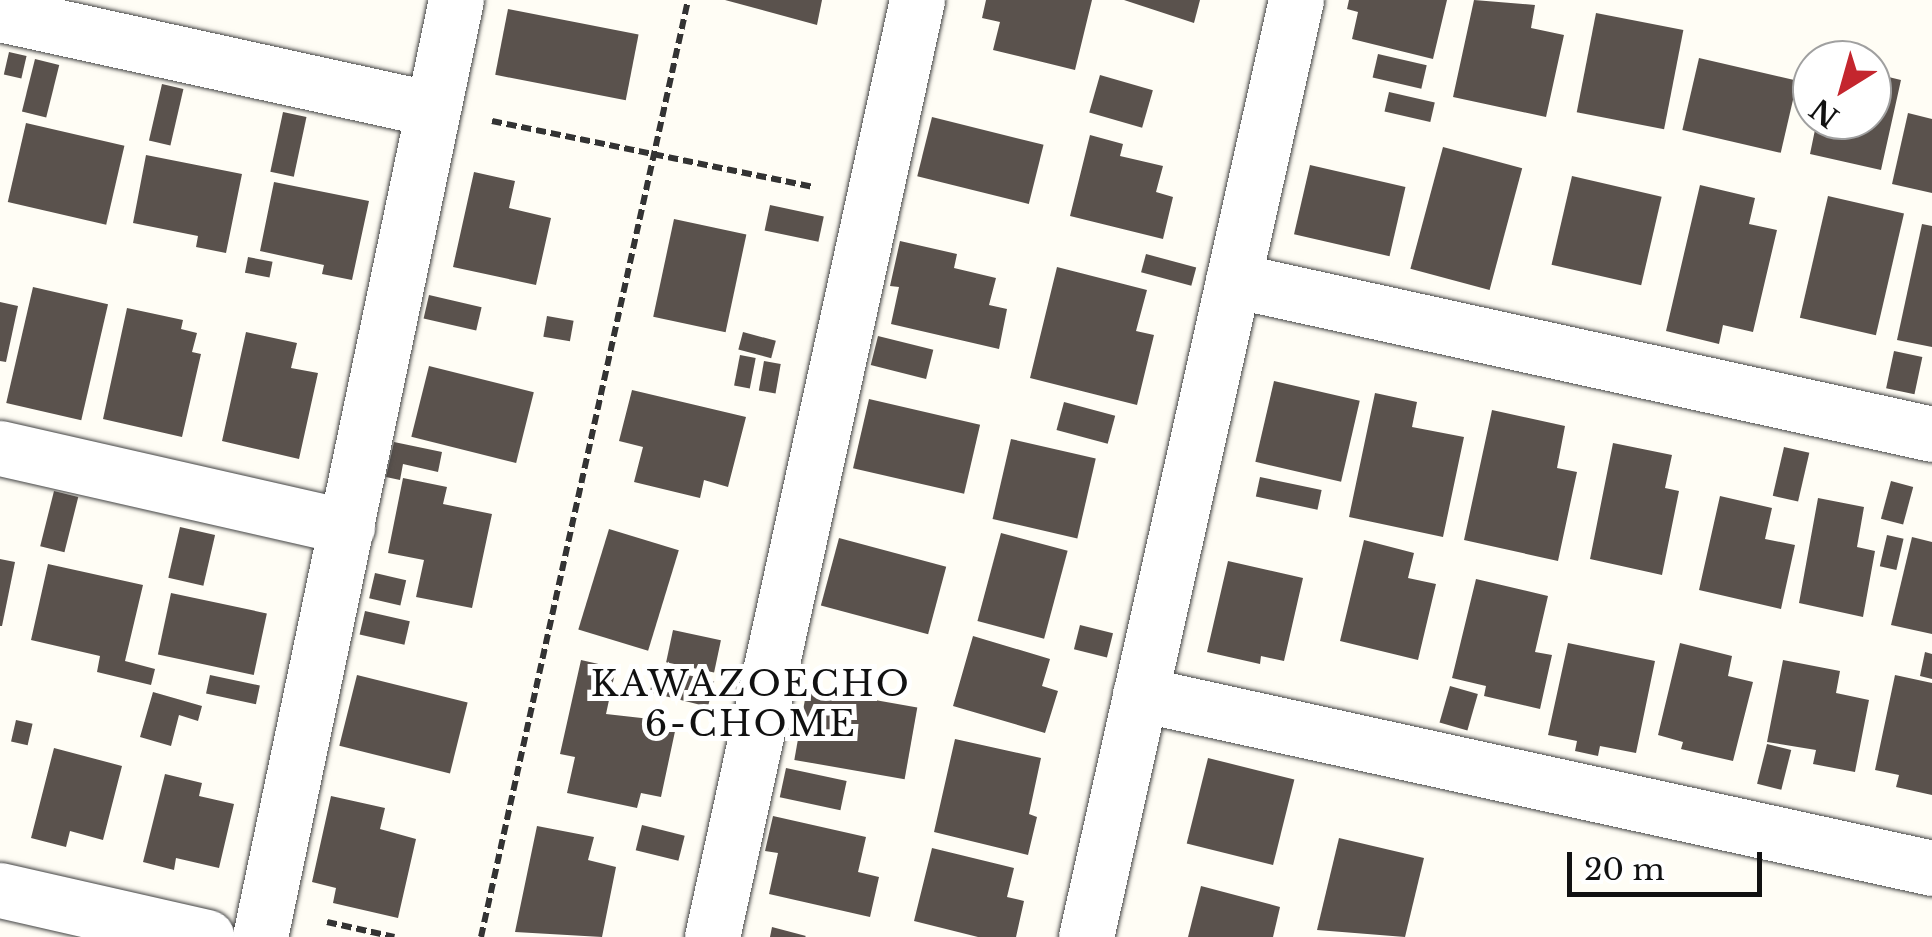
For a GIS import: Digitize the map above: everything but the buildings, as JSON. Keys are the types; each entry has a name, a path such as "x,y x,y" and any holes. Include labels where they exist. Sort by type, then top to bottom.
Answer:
{"street":[{"path":"260,937 456,0"},
{"path":"712,937 876,200 916,0"},
{"path":"1086,937 1296,0"},
{"path":"0,14 432,109"},
{"path":"1233,280 1932,434"},
{"path":"0,448 347,527"},
{"path":"1140,694 1932,868"},
{"path":"0,890 207,937"}],"path":[{"path":"481,937 688,0"},
{"path":"432,109 876,200"}],"district":[{"name":"KAWAZOECHO 6-CHOME","path":"751,704"}]}
